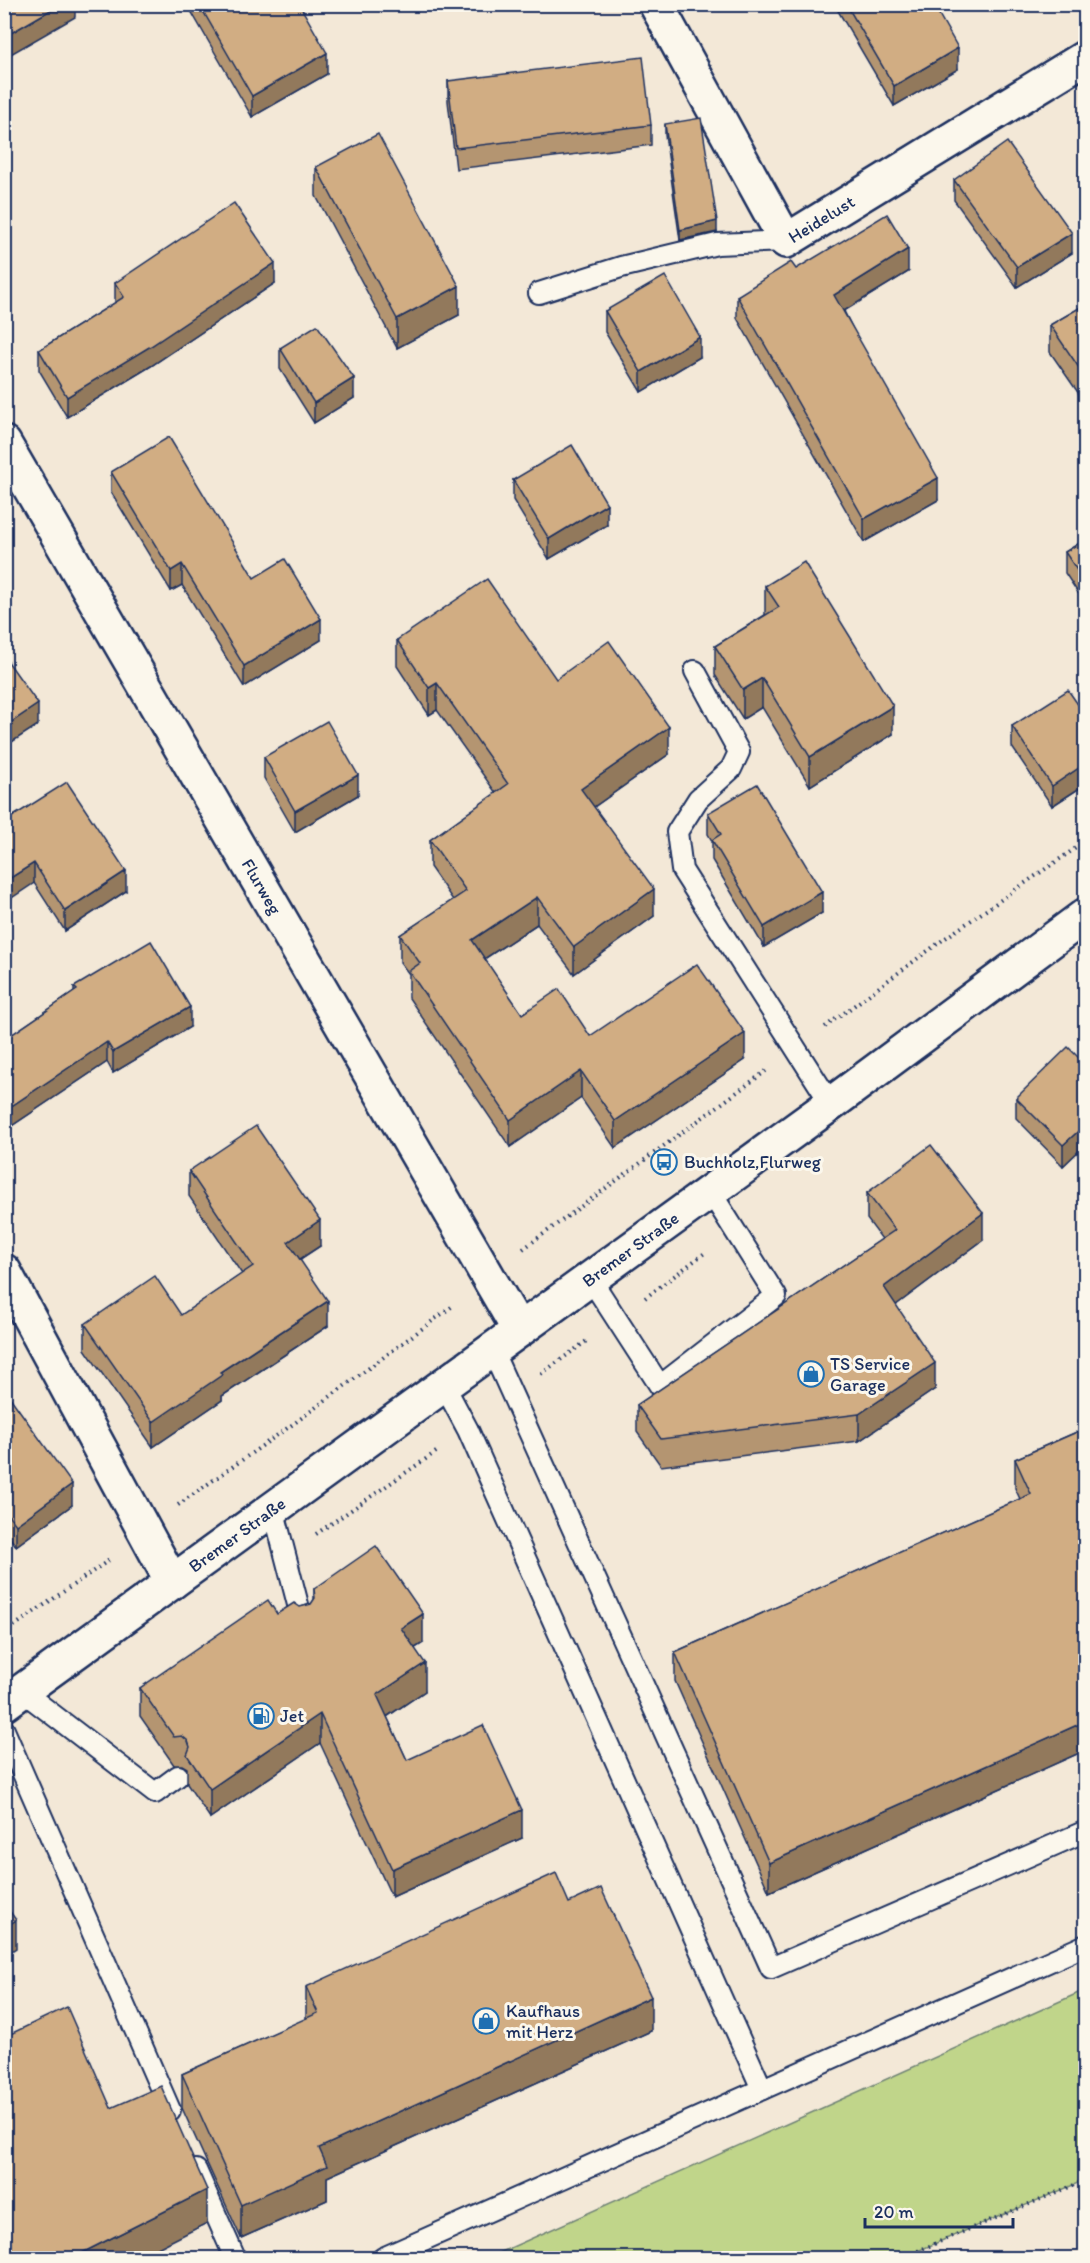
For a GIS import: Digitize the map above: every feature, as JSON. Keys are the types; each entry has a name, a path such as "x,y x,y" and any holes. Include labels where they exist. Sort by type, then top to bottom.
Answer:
{"street":[{"name":"Heidelust","path":"656,4 786,241 1086,57"},
{"name":"Flurweg","path":"4,443 519,1330"},
{"name":"Bremer Straße","path":"13,1698 831,1104 1086,915"},
{"name":"Bremer Straße","path":"4,1271 172,1582"}],"lane":[{"path":"538,293 621,267 717,244 786,241"},
{"path":"695,671 739,752 731,769 698,799 677,832 682,870 831,1104"},
{"path":"590,1278 660,1386 776,1296 710,1191"},
{"path":"492,1350 771,1968 1086,1832"},
{"path":"444,1385 472,1441 762,2089"},
{"path":"273,1508 303,1623"},
{"path":"13,1698 155,1793 178,1776"},
{"path":"4,1730 176,2123"},
{"path":"383,2259 1086,1945"},
{"path":"189,2154 235,2259"}],"path":[{"path":"4,1633 104,1565 144,1529 306,1414 489,1279 538,1237 944,939 1086,841"},
{"path":"901,2259 1086,2180"}],"green space":[{"path":"1085,1990 1085,2180 901,2258 488,2258"}],"building":[{"path":"4,4 61,4 4,37"},
{"path":"199,4 299,4 327,53 252,96"},
{"path":"846,4 933,4 958,48 894,86"},
{"path":"643,57 651,125 456,148 448,81"},
{"path":"701,118 717,221 680,230 665,124"},
{"path":"378,134 459,286 397,319 316,167"},
{"path":"1007,142 1072,233 1017,267 954,180"},
{"path":"234,203 275,263 151,346 67,397 39,350 124,297 115,283"},
{"path":"887,214 908,249 834,295 938,478 864,519 737,296 791,262 796,269"},
{"path":"665,276 700,337 641,372 605,311"},
{"path":"1086,304 1086,378 1050,325"},
{"path":"317,325 354,378 314,403 280,348"},
{"path":"169,437 254,578 285,559 321,619 244,666 182,564 171,571 111,472"},
{"path":"572,445 607,504 549,539 513,480"},
{"path":"1086,539 1086,584 1065,552"},
{"path":"804,562 893,706 810,757 762,678 743,690 715,646 779,607 765,586"},
{"path":"487,579 556,679 609,641 669,727 581,789 654,889 574,947 537,897 472,940 522,1014 559,989 590,1036 697,964 745,1033 615,1121 581,1071 510,1120 409,971 420,963 400,935 466,891 430,840 508,784 437,683 429,688 397,640"},
{"path":"4,656 38,704 4,727"},
{"path":"1068,690 1086,716 1086,763 1052,786 1012,726"},
{"path":"327,721 358,775 295,811 264,757"},
{"path":"67,782 126,871 65,911 34,863 4,882 4,822"},
{"path":"757,784 822,892 764,927 712,840 721,834 708,813"},
{"path":"151,941 190,1007 113,1052 107,1042 4,1111 4,1040 77,990 74,987"},
{"path":"1068,1047 1086,1065 1086,1124 1063,1145 1016,1098"},
{"path":"256,1126 320,1220 288,1242 328,1301 220,1372 222,1375 153,1422 85,1324 155,1276 181,1315 253,1266 189,1171"},
{"path":"931,1145 983,1213 884,1287 935,1363 859,1414 661,1439 637,1405 895,1230 867,1193"},
{"path":"4,1370 9,1376 4,1380"},
{"path":"4,1389 72,1484 16,1525 4,1509"},
{"path":"1086,1428 1086,1721 769,1863 675,1652 1031,1494 1015,1459"},
{"path":"376,1546 423,1614 401,1628 425,1663 377,1695 407,1760 483,1725 522,1810 392,1869 320,1714 210,1789 187,1755 190,1747 188,1741 182,1736 174,1737 140,1688 268,1600 277,1614 294,1603 300,1607 311,1604 315,1598 314,1589"},
{"path":"556,1873 569,1903 601,1888 651,1997 319,2148 327,2166 241,2205 182,2074 318,2013 306,1987"},
{"path":"4,1903 16,1920 4,1928"},
{"path":"67,2007 111,2108 161,2086 207,2190 70,2259 4,2259 4,2037"}],"place":[{"name":"Buchholz,Flurweg","path":"664,1162"},
{"name":"TS Service Garage","path":"811,1374"},
{"name":"Jet","path":"261,1716"},
{"name":"Kaufhaus mit Herz","path":"486,2021"}]}
